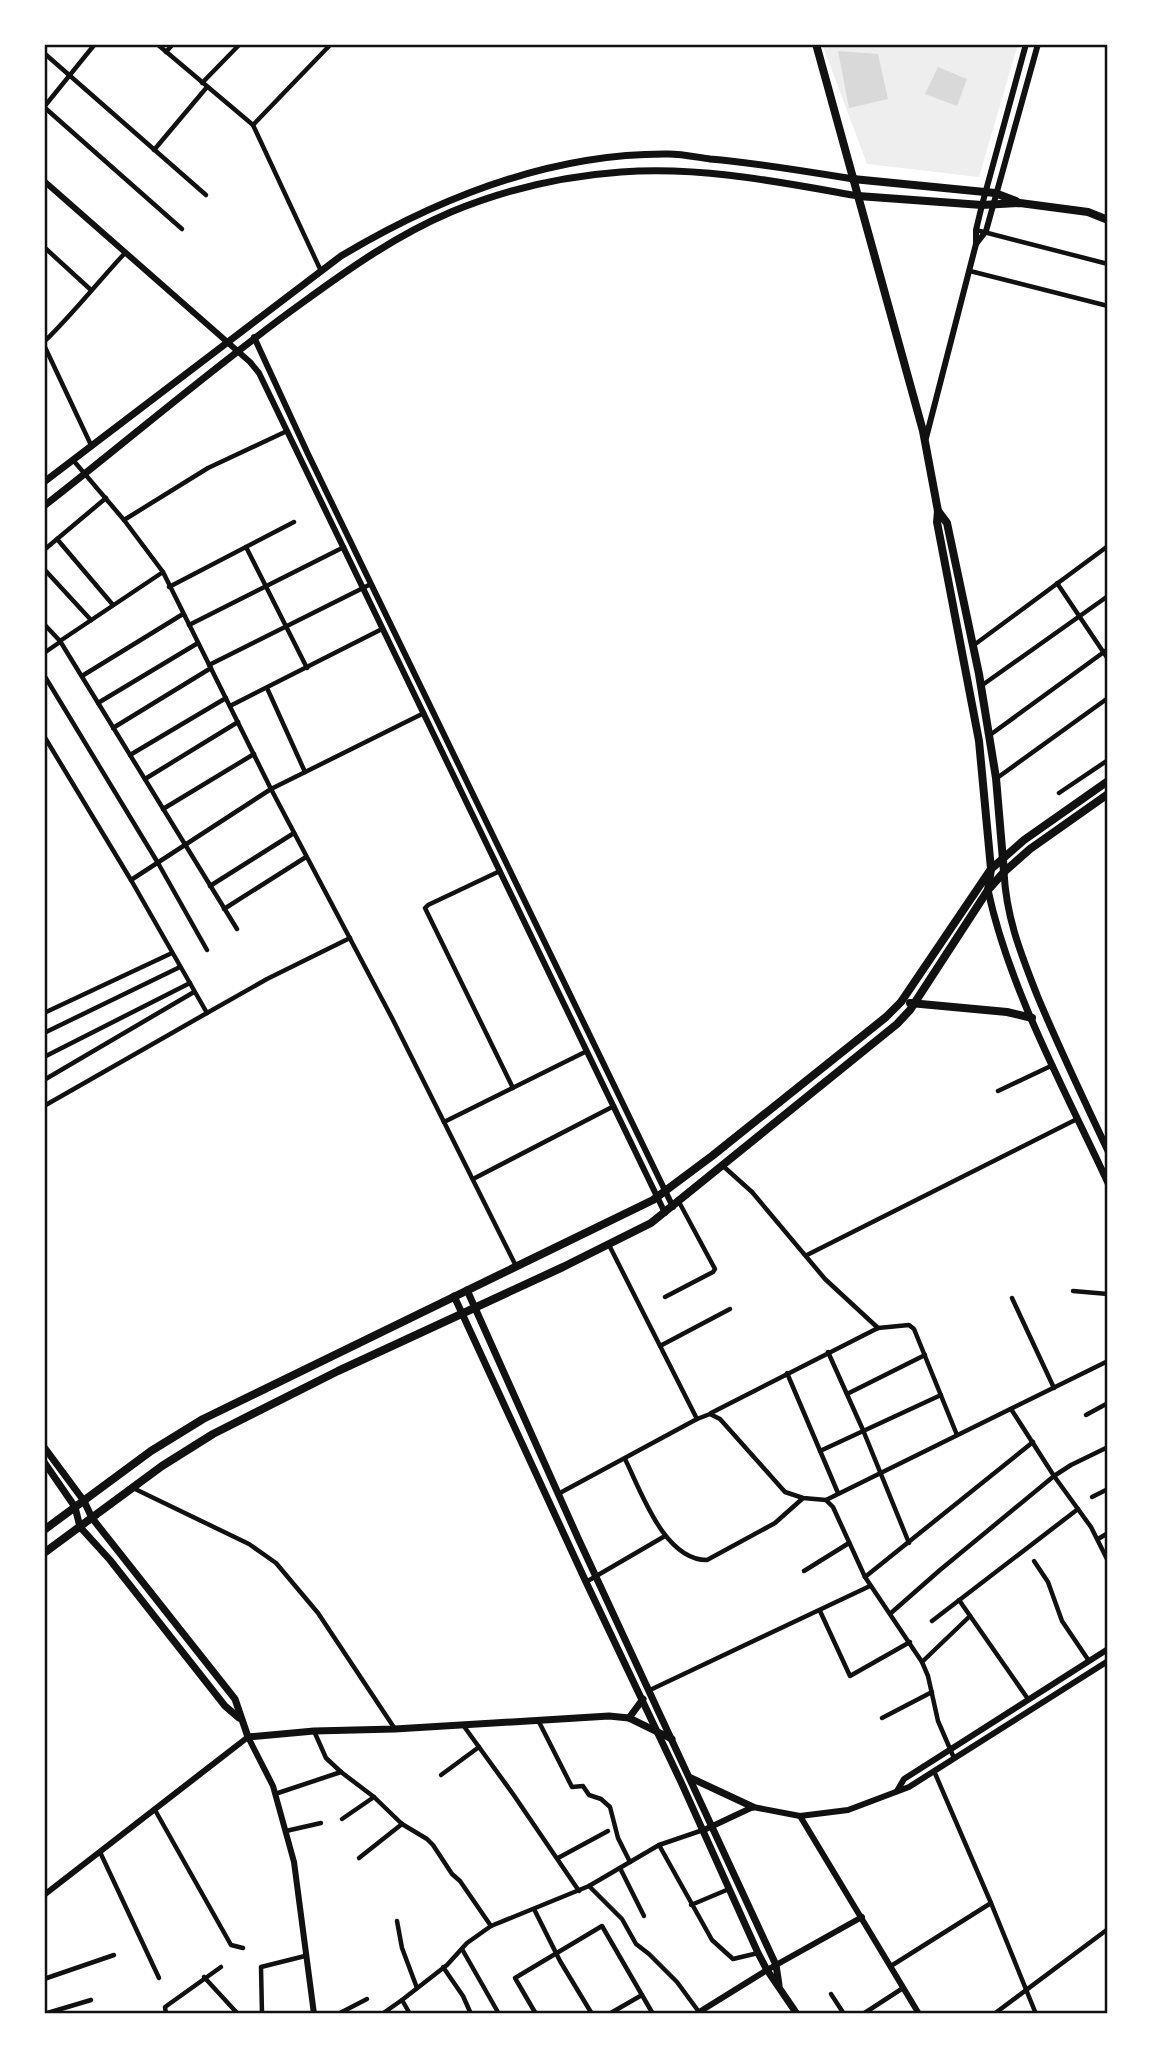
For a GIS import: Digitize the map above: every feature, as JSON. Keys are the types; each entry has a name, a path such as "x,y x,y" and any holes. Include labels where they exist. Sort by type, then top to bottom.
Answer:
{"main road":[{"path":"816,44 925,441 938,511 937,522 979,741 991,869 988,890 1000,934 1032,1018 1108,1183"},
{"path":"44,482 321,271 391,226 446,200 551,167 601,159 668,154 749,162 853,179 991,193 1020,203 1088,212 1108,220"},
{"path":"44,506 254,337 342,274 393,241 452,212 489,198 543,184 620,172 709,172 760,178 858,196 992,206 1020,203"},
{"path":"446,200 452,212"},
{"path":"335,261 342,274"},
{"path":"938,511 947,523 981,686 996,778 1005,901 1016,942 1058,1045 1108,1151"},
{"path":"45,1526 84,1501 151,1451 203,1419 661,1194 886,1017 901,1002 991,869 1043,827 1108,781"},
{"path":"44,1553 162,1466 213,1434 338,1371 609,1244 665,1213 897,1024 914,1004 988,890 1004,872 1030,849 1108,794"},
{"path":"901,1002 1007,1012 1032,1018"},
{"path":"467,1290 558,1494 776,1965 780,1989"},
{"path":"454,1296 704,1830 758,1953 797,2014"},
{"path":"44,1447 84,1501 92,1518 235,1699 248,1737 314,1731 395,1729 609,1716 629,1718 672,1739"},
{"path":"44,1462 75,1507 79,1527 110,1560 225,1706 240,1718"},
{"path":"150,1610 159,1603"},
{"path":"629,1718 650,1690"},
{"path":"690,1778 753,1807"}],"street":[{"path":"95,44 44,107 182,229"},
{"path":"157,44 253,124 321,271"},
{"path":"166,52 173,44"},
{"path":"154,150 240,44"},
{"path":"253,124 331,44"},
{"path":"976,244 985,233 992,206 991,193 1026,44"},
{"path":"925,441 970,271 982,205 991,193 1038,44"},
{"path":"44,53 206,195"},
{"path":"44,181 227,341 258,373 614,1106 661,1194 676,1205 715,1269 665,1297"},
{"path":"976,230 1108,264"},
{"path":"44,247 91,290"},
{"path":"91,446 44,343 125,253"},
{"path":"970,271 1108,306"},
{"path":"254,337 661,1194 665,1213"},
{"path":"124,520 208,468 288,431"},
{"path":"73,460 124,520 163,572 271,789 350,938 516,1266"},
{"path":"44,550 106,498"},
{"path":"170,587 294,522"},
{"path":"57,538 113,605"},
{"path":"973,646 1108,546"},
{"path":"246,547 307,668"},
{"path":"189,625 344,547"},
{"path":"44,569 91,620"},
{"path":"44,653 163,572"},
{"path":"1057,583 1106,651 1108,659"},
{"path":"113,728 210,667 371,584"},
{"path":"981,686 1108,596"},
{"path":"82,677 183,614"},
{"path":"44,624 60,641 237,929"},
{"path":"230,706 383,629"},
{"path":"98,703 198,643"},
{"path":"989,735 1106,651"},
{"path":"44,675 158,863 207,950"},
{"path":"267,688 305,772"},
{"path":"130,755 226,698"},
{"path":"996,778 1108,698"},
{"path":"131,880 271,789 424,713"},
{"path":"145,779 238,722"},
{"path":"44,736 131,880 206,1013"},
{"path":"163,809 254,754"},
{"path":"1059,793 1108,760"},
{"path":"210,886 294,833"},
{"path":"224,909 307,857"},
{"path":"500,870 425,908 513,1087"},
{"path":"44,1106 267,979 350,938"},
{"path":"44,1013 172,953"},
{"path":"44,1033 180,967"},
{"path":"44,1057 190,983"},
{"path":"44,1080 194,992"},
{"path":"444,1122 587,1051"},
{"path":"998,1091 1053,1065"},
{"path":"473,1179 614,1106"},
{"path":"807,1255 1078,1119"},
{"path":"723,1166 752,1192 825,1279 878,1328"},
{"path":"609,1244 697,1419"},
{"path":"1073,1291 1108,1294"},
{"path":"1012,1298 1054,1388"},
{"path":"660,1346 730,1309"},
{"path":"558,1494 697,1419 878,1328 912,1326 957,1435"},
{"path":"828,1352 909,1543"},
{"path":"847,1394 925,1355"},
{"path":"710,1414 720,1419 785,1492 803,1498 826,1500 1108,1361"},
{"path":"787,1373 838,1493"},
{"path":"820,1451 941,1395"},
{"path":"1086,1415 1108,1403"},
{"path":"1011,1409 1098,1539 1108,1560"},
{"path":"865,1577 1033,1442"},
{"path":"891,1614 1054,1476 1108,1447"},
{"path":"625,1459 665,1536 678,1549 695,1558 707,1560 775,1523 803,1498"},
{"path":"133,1488 249,1544 276,1563 318,1613 395,1729"},
{"path":"1092,1497 1108,1489"},
{"path":"826,1500 833,1507 870,1586 922,1662 938,1721 954,1758"},
{"path":"932,1621 1077,1508"},
{"path":"1098,1539 1108,1533"},
{"path":"586,1582 665,1536"},
{"path":"804,1570 849,1543"},
{"path":"1034,1561 1050,1588 1062,1621 1089,1661"},
{"path":"650,1690 870,1586"},
{"path":"959,1601 1028,1699"},
{"path":"820,1611 850,1676 910,1642"},
{"path":"922,1662 970,1616"},
{"path":"897,1791 904,1779 1108,1649"},
{"path":"382,2014 491,1926 579,1891 659,1845 704,1830 753,1807 800,1816 848,1810 909,1787 1108,1661"},
{"path":"882,1718 932,1692"},
{"path":"997,1719 1002,1728"},
{"path":"538,1720 572,1787 583,1786 589,1795 601,1799 610,1807 618,1838 630,1862"},
{"path":"462,1724 579,1891"},
{"path":"314,1731 326,1758 402,1824 433,1845 491,1926"},
{"path":"44,1895 248,1737 275,1794 294,1862 314,2014"},
{"path":"441,1775 479,1747"},
{"path":"934,1771 1036,2014"},
{"path":"275,1794 341,1772"},
{"path":"342,1819 374,1797"},
{"path":"155,1810 231,1945 243,1948"},
{"path":"800,1816 919,2014"},
{"path":"286,1831 321,1823"},
{"path":"359,1858 402,1824"},
{"path":"558,1858 608,1831"},
{"path":"659,1845 712,1940 733,1959 758,1953"},
{"path":"99,1851 159,1978"},
{"path":"620,1868 644,1916"},
{"path":"589,1886 622,1919 636,1944 677,1982 698,2013 767,1970 862,1917"},
{"path":"691,1905 730,1888"},
{"path":"891,1966 991,1903"},
{"path":"534,1909 592,2014"},
{"path":"397,1921 402,1948 417,1988"},
{"path":"536,2014 515,1978 602,1926 653,2014"},
{"path":"994,2014 1108,1929"},
{"path":"462,1949 499,2014"},
{"path":"44,1979 114,1955"},
{"path":"262,2014 261,1967 305,1956"},
{"path":"166,2014 165,2007 221,1967"},
{"path":"443,1967 463,1996 471,2014"},
{"path":"204,1977 238,2014"},
{"path":"863,2014 904,1987"},
{"path":"831,1994 844,2014"},
{"path":"608,2014 642,1995"},
{"path":"338,2014 368,1999"},
{"path":"44,2014 91,2000"},
{"path":"402,2000 410,2014"}],"shaded area":[{"path":"822,44 1018,44 979,177 867,164"},
{"path":"838,51 878,54 888,99 849,108"},
{"path":"938,67 967,79 957,106 925,94"}]}
